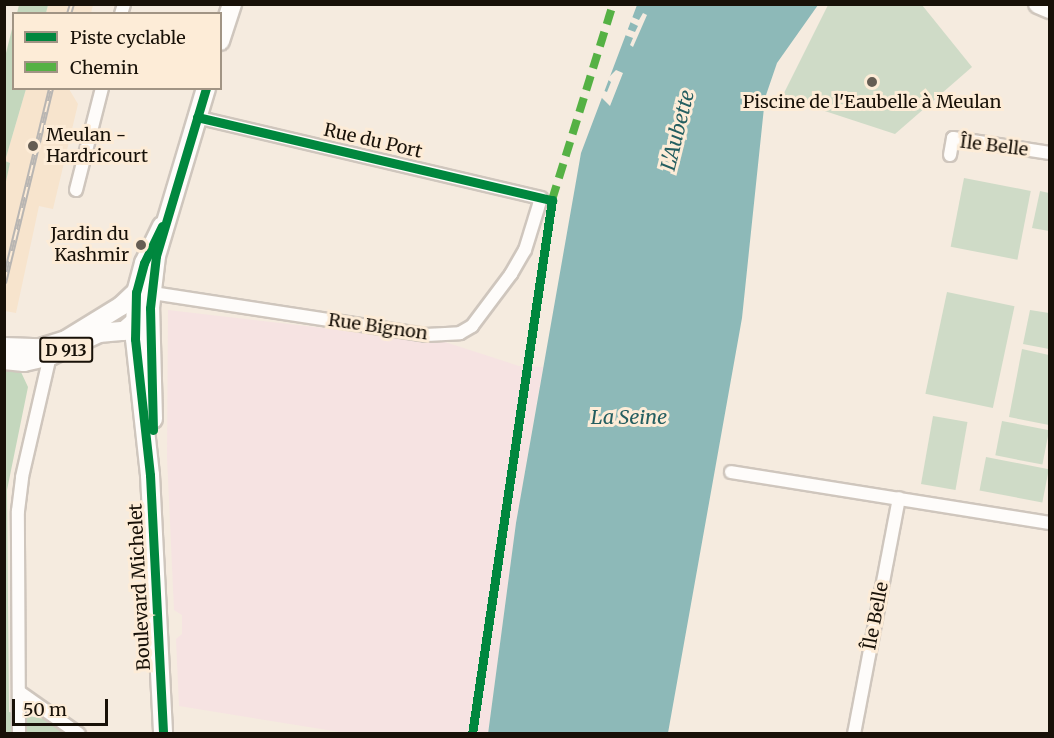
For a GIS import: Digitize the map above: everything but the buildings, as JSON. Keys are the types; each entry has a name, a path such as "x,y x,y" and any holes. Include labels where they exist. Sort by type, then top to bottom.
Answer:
{"main road":[{"path":"222,35 232,4"},
{"path":"1038,4 1050,9"},
{"name":"Boulevard Michelet","path":"163,734 150,475 154,394 138,314 144,262 162,226 205,90"},
{"name":"D 913","path":"4,346 51,351 99,316 138,314"},
{"name":"D 913","path":"4,360 24,362 99,333 138,314"}],"street":[{"path":"76,190 101,90"},
{"name":"Rue du Port","path":"197,117 541,198"},
{"name":"Île Belle","path":"950,155 952,138 1050,153"},
{"name":"Rue Bignon","path":"138,314 453,335 472,326 511,274 525,250 541,198"},
{"path":"19,734 21,693 18,512 22,477 51,351"},
{"path":"730,472 1050,523"},
{"name":"Île Belle","path":"854,734 899,498"},
{"path":"21,693 79,734"}],"shaded area":[{"path":"48,5 93,5 91,12 46,12"},
{"path":"26,90 70,90 78,104 53,209 39,206 16,313 5,311 4,186 10,163 5,161"},
{"path":"168,310 445,342 519,366 543,367 516,523 488,733 346,733 179,706 176,639 182,634 182,615 174,610 167,457"}],"green space":[{"path":"19,4 48,5 46,12 17,12"},
{"name":"Piscine de l'Eaubelle à Meulan","path":"828,5 922,5 972,67 895,134 782,97"},
{"path":"12,29 12,90 26,90 5,161 5,57"},
{"path":"5,161 10,163 5,186"},
{"path":"964,178 1031,191 1017,260 951,247"},
{"path":"1040,191 1049,193 1049,231 1032,228"},
{"path":"947,292 1014,306 993,408 925,394"},
{"path":"1030,310 1049,313 1049,349 1023,344"},
{"path":"1022,349 1049,355 1049,425 1009,417"},
{"path":"4,367 21,372 28,387 7,490 9,712 49,720 65,733 5,733"},
{"path":"933,416 967,422 955,490 921,484"},
{"path":"1002,421 1049,430 1042,465 995,455"},
{"path":"986,457 1049,469 1042,503 980,490"}],"water":[{"name":"La Seine","path":"637,5 818,5 777,63 765,98 742,318 668,733 488,734 516,523 581,153"}],"pier":[{"path":"643,13 647,15 633,47 630,45 633,38 625,35 627,29 635,32 638,26 630,22 632,17 639,20"},
{"path":"616,70 623,73 610,106 600,96 602,90 607,92 611,82 607,79"}],"railway":[{"path":"70,12 72,4"},
{"path":"4,283 51,90"}],"marked path":[{"path":"552,200 613,4"}],"cycle path":[{"path":"153,430 150,308 156,256 205,90"},
{"path":"197,117 552,200 472,734"},
{"path":"162,226 144,263 136,292 135,339 150,475 163,734"}],"place":[{"name":"Piscine de l'Eaubelle à Meulan","path":"872,82"},
{"name":"Meulan - Hardricourt","path":"33,146"},
{"name":"Jardin du Kashmir","path":"141,245"}],"water label":[{"name":"L'Aubette","path":"677,130"}]}
